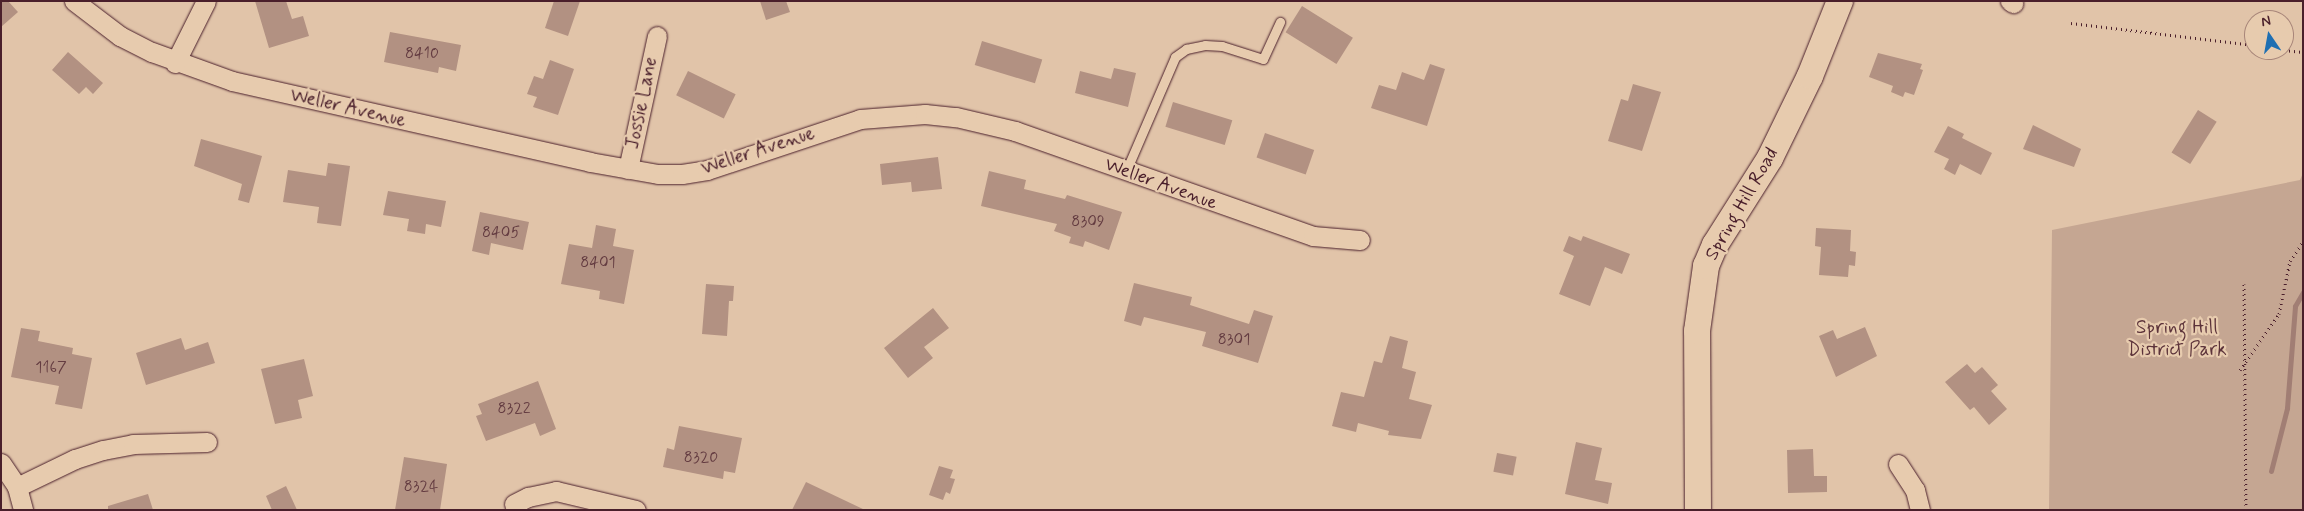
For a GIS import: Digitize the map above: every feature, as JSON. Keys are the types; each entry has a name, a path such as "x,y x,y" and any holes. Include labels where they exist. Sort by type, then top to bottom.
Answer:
{"main road":[{"name":"Spring Hill Road","path":"1698,510 1697,331 1706,266 1715,244 1770,158 1810,76 1840,1"}],"street":[{"name":"Weller Avenue","path":"74,1 120,36 175,63 290,95 628,169 658,174 707,170 832,126 890,114 925,114 984,122 1313,236 1360,240"},
{"path":"175,63 206,1"},
{"name":"Jossie Lane","path":"628,169 657,36"},
{"path":"17,487 75,459 103,450 133,444 207,442"},
{"path":"1,463 17,487 23,510"},
{"path":"1898,464 1916,490 1920,510"},
{"path":"514,504 528,497 556,491 636,510"}],"lane":[{"path":"1126,172 1175,56 1186,49 1205,45 1222,46 1263,59 1280,22"}],"path":[{"path":"2071,24 2244,44"},
{"path":"2240,370 2279,314 2290,262 2303,242"},
{"path":"2244,284 2246,510"}],"green space":[{"name":"Spring Hill District Park","path":"2303,173 2303,510 2049,510 2052,230 2300,180"}],"building":[{"path":"1,1 8,1 18,12 1,27"},
{"path":"255,1 286,1 292,19 303,16 309,36 269,48"},
{"path":"554,1 580,1 568,36 545,28"},
{"path":"760,1 786,1 790,12 766,20"},
{"path":"1302,6 1353,38 1336,64 1286,32"},
{"path":"390,32 461,45 456,71 439,67 438,73 384,62"},
{"path":"982,41 1042,59 1035,83 975,65"},
{"path":"68,52 103,83 93,94 86,87 79,94 52,70"},
{"path":"1878,53 1922,64 1920,69 1923,70 1914,95 1905,92 1903,97 1891,92 1893,86 1869,77"},
{"path":"550,60 574,69 558,115 533,107 537,97 527,94 534,76 543,79"},
{"path":"1430,64 1445,69 1427,126 1371,108 1379,85 1396,90 1402,72 1424,80"},
{"path":"1114,68 1136,73 1128,107 1075,93 1080,71 1111,79"},
{"path":"688,71 736,94 724,119 676,95"},
{"path":"1633,84 1661,92 1642,151 1608,141 1621,99 1628,101"},
{"path":"1173,102 1232,120 1225,145 1165,127"},
{"path":"2198,110 2217,122 2190,164 2172,152"},
{"path":"2033,125 2081,149 2074,167 2023,149"},
{"path":"1948,126 1964,134 1962,138 1992,153 1981,175 1960,164 1955,175 1944,169 1949,159 1934,152"},
{"path":"1265,133 1314,150 1306,175 1257,158"},
{"path":"201,139 262,156 249,203 238,200 242,184 194,166"},
{"path":"938,157 942,189 912,192 911,182 882,185 880,164"},
{"path":"328,163 350,166 341,226 317,223 319,207 283,202 288,170 326,176"},
{"path":"989,171 1026,180 1024,189 1065,199 1067,195 1122,212 1109,250 1085,241 1083,247 1069,243 1071,237 1054,231 1057,224 981,206"},
{"path":"388,191 446,201 441,227 426,224 425,234 407,231 409,219 383,215"},
{"path":"480,212 529,222 523,250 491,243 489,255 472,251"},
{"path":"596,225 616,229 613,246 634,250 624,304 599,299 600,291 561,284 569,244 592,248"},
{"path":"1816,228 1851,230 1850,251 1856,252 1855,266 1849,265 1848,277 1819,275 1821,247 1815,246"},
{"path":"1569,236 1581,241 1583,236 1630,254 1622,274 1605,267 1590,306 1559,294 1574,256 1563,251"},
{"path":"1134,283 1192,297 1190,305 1249,324 1254,310 1273,316 1258,363 1202,346 1206,332 1144,317 1141,326 1124,321"},
{"path":"706,284 734,286 733,301 729,301 727,336 702,334"},
{"path":"933,308 949,328 924,347 933,358 908,378 884,348"},
{"path":"1865,327 1877,356 1836,377 1819,336 1833,330 1837,339"},
{"path":"21,328 40,331 38,341 73,348 72,354 92,358 82,409 55,404 59,386 11,377"},
{"path":"1390,336 1408,341 1402,368 1416,372 1409,399 1432,405 1421,439 1388,435 1389,431 1358,423 1356,432 1332,426 1341,392 1364,397 1374,361 1382,363"},
{"path":"181,338 185,350 208,342 215,363 146,385 136,353"},
{"path":"304,359 313,396 298,400 302,418 275,424 261,369"},
{"path":"1967,364 1975,373 1982,367 1998,385 1991,391 2007,409 1989,425 1974,407 1970,410 1945,382"},
{"path":"538,381 556,429 540,436 535,423 486,441 476,416 482,414 478,404"},
{"path":"679,426 742,438 735,473 724,471 723,479 663,467 667,448 674,450"},
{"path":"1576,442 1602,448 1595,480 1612,483 1608,504 1565,494"},
{"path":"1813,449 1814,476 1827,476 1827,492 1788,493 1787,450"},
{"path":"1497,453 1517,457 1513,475 1493,472"},
{"path":"404,457 447,464 440,510 395,510"},
{"path":"939,466 953,470 950,478 955,479 950,494 946,492 943,500 929,495"},
{"path":"806,482 865,510 792,510"},
{"path":"286,486 297,510 272,510 266,496"},
{"path":"148,494 153,510 108,510 108,506"}],"waterway":[{"path":"2271,471 2287,408 2295,306 2303,292"}]}
